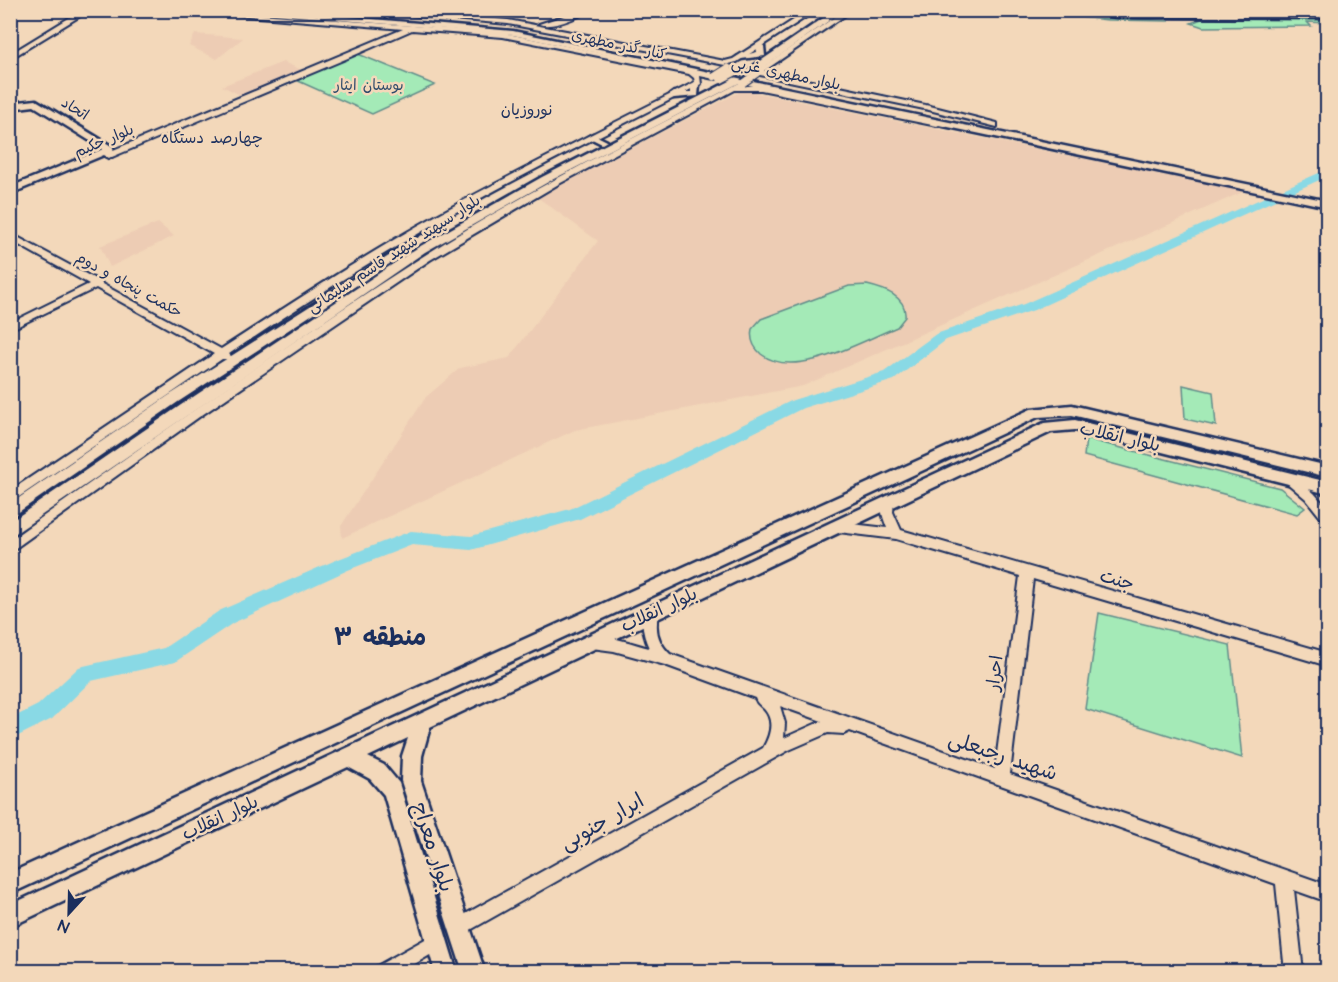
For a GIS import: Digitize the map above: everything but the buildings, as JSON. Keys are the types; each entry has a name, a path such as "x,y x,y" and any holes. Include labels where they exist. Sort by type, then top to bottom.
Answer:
{"main road":[{"name":"بلوار مطهری غربی","path":"232,10 460,27 530,36 1328,204"},
{"name":"بلوار مطهری غربی","path":"306,10 519,27 1323,192"},
{"name":"بلوار سپهبد شهید قاسم سلیمانی","path":"734,83 761,50 826,10"},
{"name":"بلوار سپهبد شهید قاسم سلیمانی","path":"10,512 227,357 302,314 497,191 597,139 755,73 780,52 841,10"},
{"path":"1068,10 1117,15 1328,17"},
{"path":"741,57 761,50"},
{"path":"774,60 780,52"},
{"name":"بلوار سپهبد شهید قاسم سلیمانی","path":"10,531 231,384 315,322 469,220 701,94 717,78 734,83"},
{"path":"674,95 701,94"},
{"name":"اتحاد","path":"10,106 36,103 106,152"},
{"name":"اتحاد","path":"10,112 30,108 106,152"},
{"name":"بلوار حکیم","path":"10,191 106,152"},
{"name":"بلوار حکیم","path":"10,197 106,152"},
{"path":"321,302 324,307 336,308"},
{"path":"302,314 311,315 315,322"},
{"name":"بلوار انقلاب","path":"10,884 1036,412 1072,410 1253,462 1290,478 1328,488"},
{"name":"بلوار انقلاب","path":"10,916 1037,431 1061,425 1090,429 1253,462 1328,472"},
{"name":"بلوار معراج","path":"423,721 412,756 411,781 474,972"},
{"name":"بلوار معراج","path":"349,757 377,772 392,790 446,972"},
{"path":"392,790 400,782 411,781"}],"street":[{"path":"10,57 87,10"},
{"name":"کنار گذر مطهری","path":"179,10 359,16 412,27 521,38 717,78"},
{"path":"525,25 556,22 590,10"},
{"path":"755,73 850,10"},
{"path":"761,50 815,11"},
{"name":"کنار گذر مطهری","path":"359,16 380,12 525,25 712,62 731,62 741,57"},
{"path":"348,19 359,16"},
{"path":"555,30 553,27 556,22"},
{"name":"بلوار حکیم","path":"106,152 356,52 412,27"},
{"path":"446,30 460,27"},
{"path":"712,62 726,65 728,68 717,78"},
{"path":"755,73 930,108 994,125"},
{"path":"10,547 231,384 477,226 701,94 699,80 692,74"},
{"path":"734,83 904,119 984,131"},
{"path":"10,498 400,241 482,194 497,191 579,143 597,139 674,95"},
{"name":"حکمت پنجاه و دوم","path":"10,236 227,357"},
{"path":"400,241 426,236"},
{"path":"10,327 98,284"},
{"path":"356,295 372,293"},
{"path":"1290,478 1327,517"},
{"path":"888,501 887,512 896,534"},
{"name":"جنت","path":"834,527 896,534 1328,660"},
{"name":"احرار","path":"1002,777 1027,573"},
{"path":"651,613 649,623 652,642 665,659"},
{"name":"شهید رجبعلی","path":"589,643 614,645 665,659 1328,894"},
{"path":"752,691 773,705 779,720 777,739 767,756"},
{"name":"ابرار جنوبی","path":"459,927 801,737 828,726 856,728"},
{"path":"1284,878 1294,972"},
{"path":"382,972 436,942"}],"shaded area":[{"path":"195,34 243,38 217,59 189,46"},
{"path":"283,62 302,70 240,95 222,86"},
{"path":"743,90 1245,191 803,386 575,430 342,538 341,526 426,397 460,368 509,358 598,241 537,197"},
{"path":"158,223 174,236 110,267 100,246"}],"green space":[{"path":"428,10 519,10 519,11 513,17"},
{"path":"1022,11 1170,21 1108,20"},
{"path":"1271,16 1328,19 1327,23 1307,22 1311,26 1203,27 1191,23 1204,18"},
{"name":"بوستان ایثار","path":"358,54 435,85 372,114 296,80"},
{"path":"867,285 887,291 902,304 905,317 897,327 847,349 809,361 792,363 775,361 761,354 754,346 751,336 752,329 761,319 849,286"},
{"path":"1183,385 1213,392 1216,426 1185,419"},
{"path":"1086,439 1280,488 1305,508 1297,514 1084,456"},
{"path":"1099,613 1230,645 1242,758 1085,709"}],"waterway":[{"path":"1168,12 1328,12"},
{"path":"10,730 45,712 86,673 168,656 226,617 342,565 411,538 471,543 574,514 798,404 889,376 941,337 1029,307 1328,172"}],"district":[{"name":"نوروزیان","path":"527,110"},
{"name":"چهارصد دستگاه","path":"212,138"},
{"name":"منطقه ۳","path":"380,638"}]}
